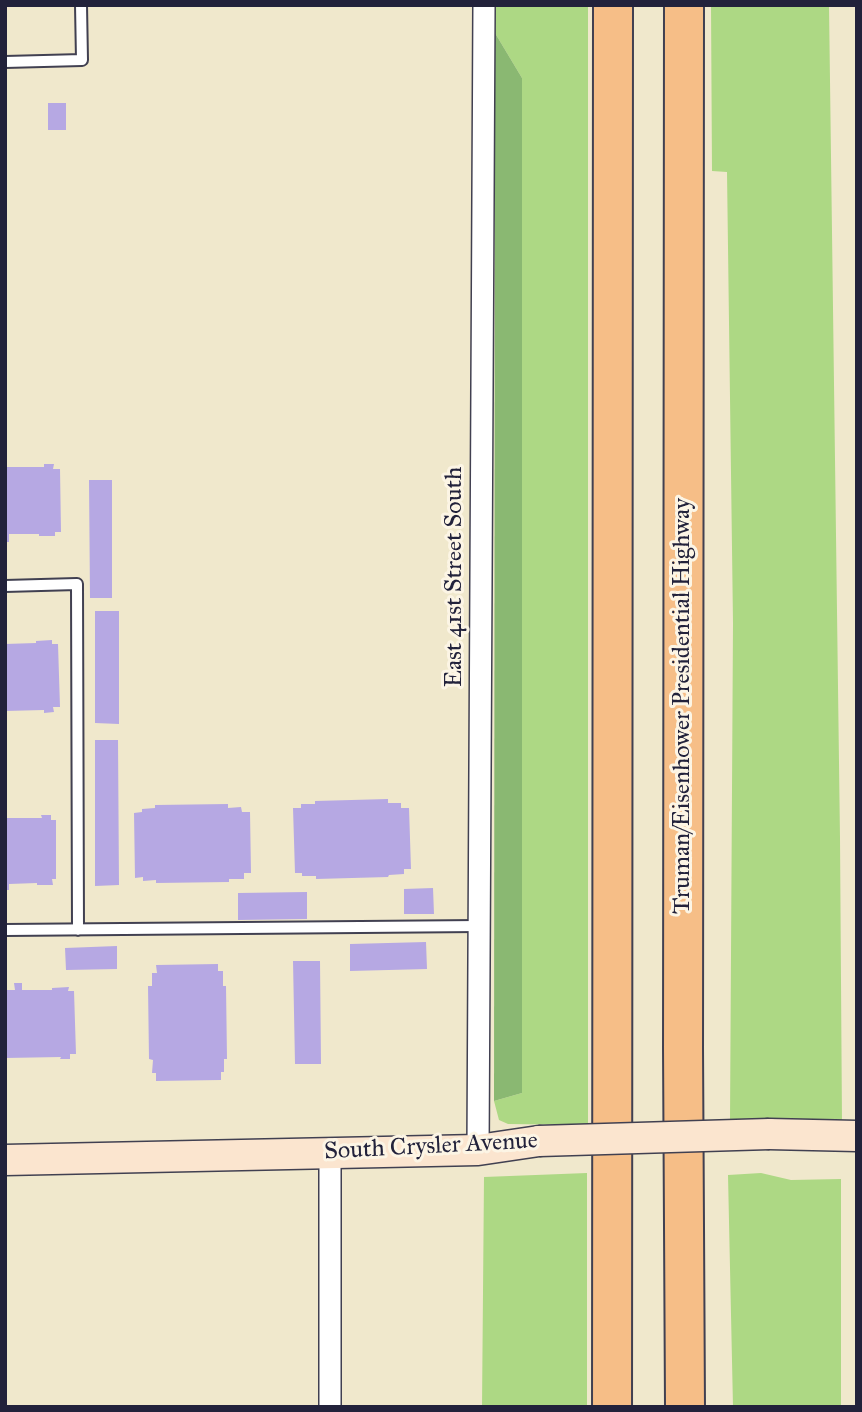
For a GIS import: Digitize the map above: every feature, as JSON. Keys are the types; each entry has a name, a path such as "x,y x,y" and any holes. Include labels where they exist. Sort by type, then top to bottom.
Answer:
{"highway":[{"path":"612,1407 613,5"},
{"name":"Truman/Eisenhower Presidential Highway","path":"684,5 685,1407"},
{"path":"685,1257 695,1407"}],"main road":[{"name":"South Crysler Avenue","path":"5,1160 478,1150 539,1141 769,1134 857,1136"}],"street":[{"name":"East 41st Street South","path":"478,1150 484,5"},
{"path":"330,1153 330,1407"}],"lane":[{"path":"5,62 82,60 81,5"},
{"path":"5,586 77,584 78,930"},
{"path":"5,930 479,926"}],"green space":[{"path":"495,5 588,5 588,1125 508,1124 499,1120 494,1101 522,1093 522,78 495,33"},
{"path":"711,5 829,5 842,1123 730,1120 733,623 727,172 712,171"},
{"path":"495,33 522,78 522,1093 494,1101"},
{"path":"587,1173 587,1407 482,1407 484,1177"},
{"path":"761,1173 791,1180 841,1179 841,1407 733,1407 728,1175"}],"building":[{"path":"48,103 66,103 66,130 48,130"},
{"path":"44,464 54,464 53,469 60,469 61,532 55,532 55,536 9,534 9,542 5,542 5,467 44,467"},
{"path":"89,480 112,480 112,598 90,598"},
{"path":"95,611 119,611 119,724 95,723"},
{"path":"52,640 52,644 58,644 60,707 53,707 54,712 44,713 44,710 5,711 5,644"},
{"path":"95,740 118,740 119,885 95,886"},
{"path":"388,799 388,803 401,803 401,808 409,808 411,869 404,869 404,874 388,877 316,879 316,876 295,873 293,808 301,808 301,804 315,804 315,801"},
{"path":"228,804 228,808 241,807 242,812 250,812 251,873 244,873 244,879 229,879 229,882 156,883 156,880 143,881 143,877 135,878 134,813 155,808 155,805"},
{"path":"41,815 51,815 51,820 56,820 56,879 52,879 53,885 9,884 9,890 5,890 5,818 42,818"},
{"path":"433,888 434,914 404,914 404,889"},
{"path":"307,892 307,919 238,920 238,893"},
{"path":"426,942 427,969 350,971 350,944"},
{"path":"117,946 117,969 66,970 65,948"},
{"path":"293,961 320,961 321,1064 295,1064"},
{"path":"218,964 218,971 223,971 223,986 226,986 227,1059 224,1059 221,1080 156,1081 156,1073 152,1073 153,1060 149,1059 148,986 152,986 152,973 157,973 156,965"},
{"path":"14,983 22,983 22,990 69,987 68,991 74,991 76,1054 70,1054 70,1059 5,1058 5,990 15,990"}]}
